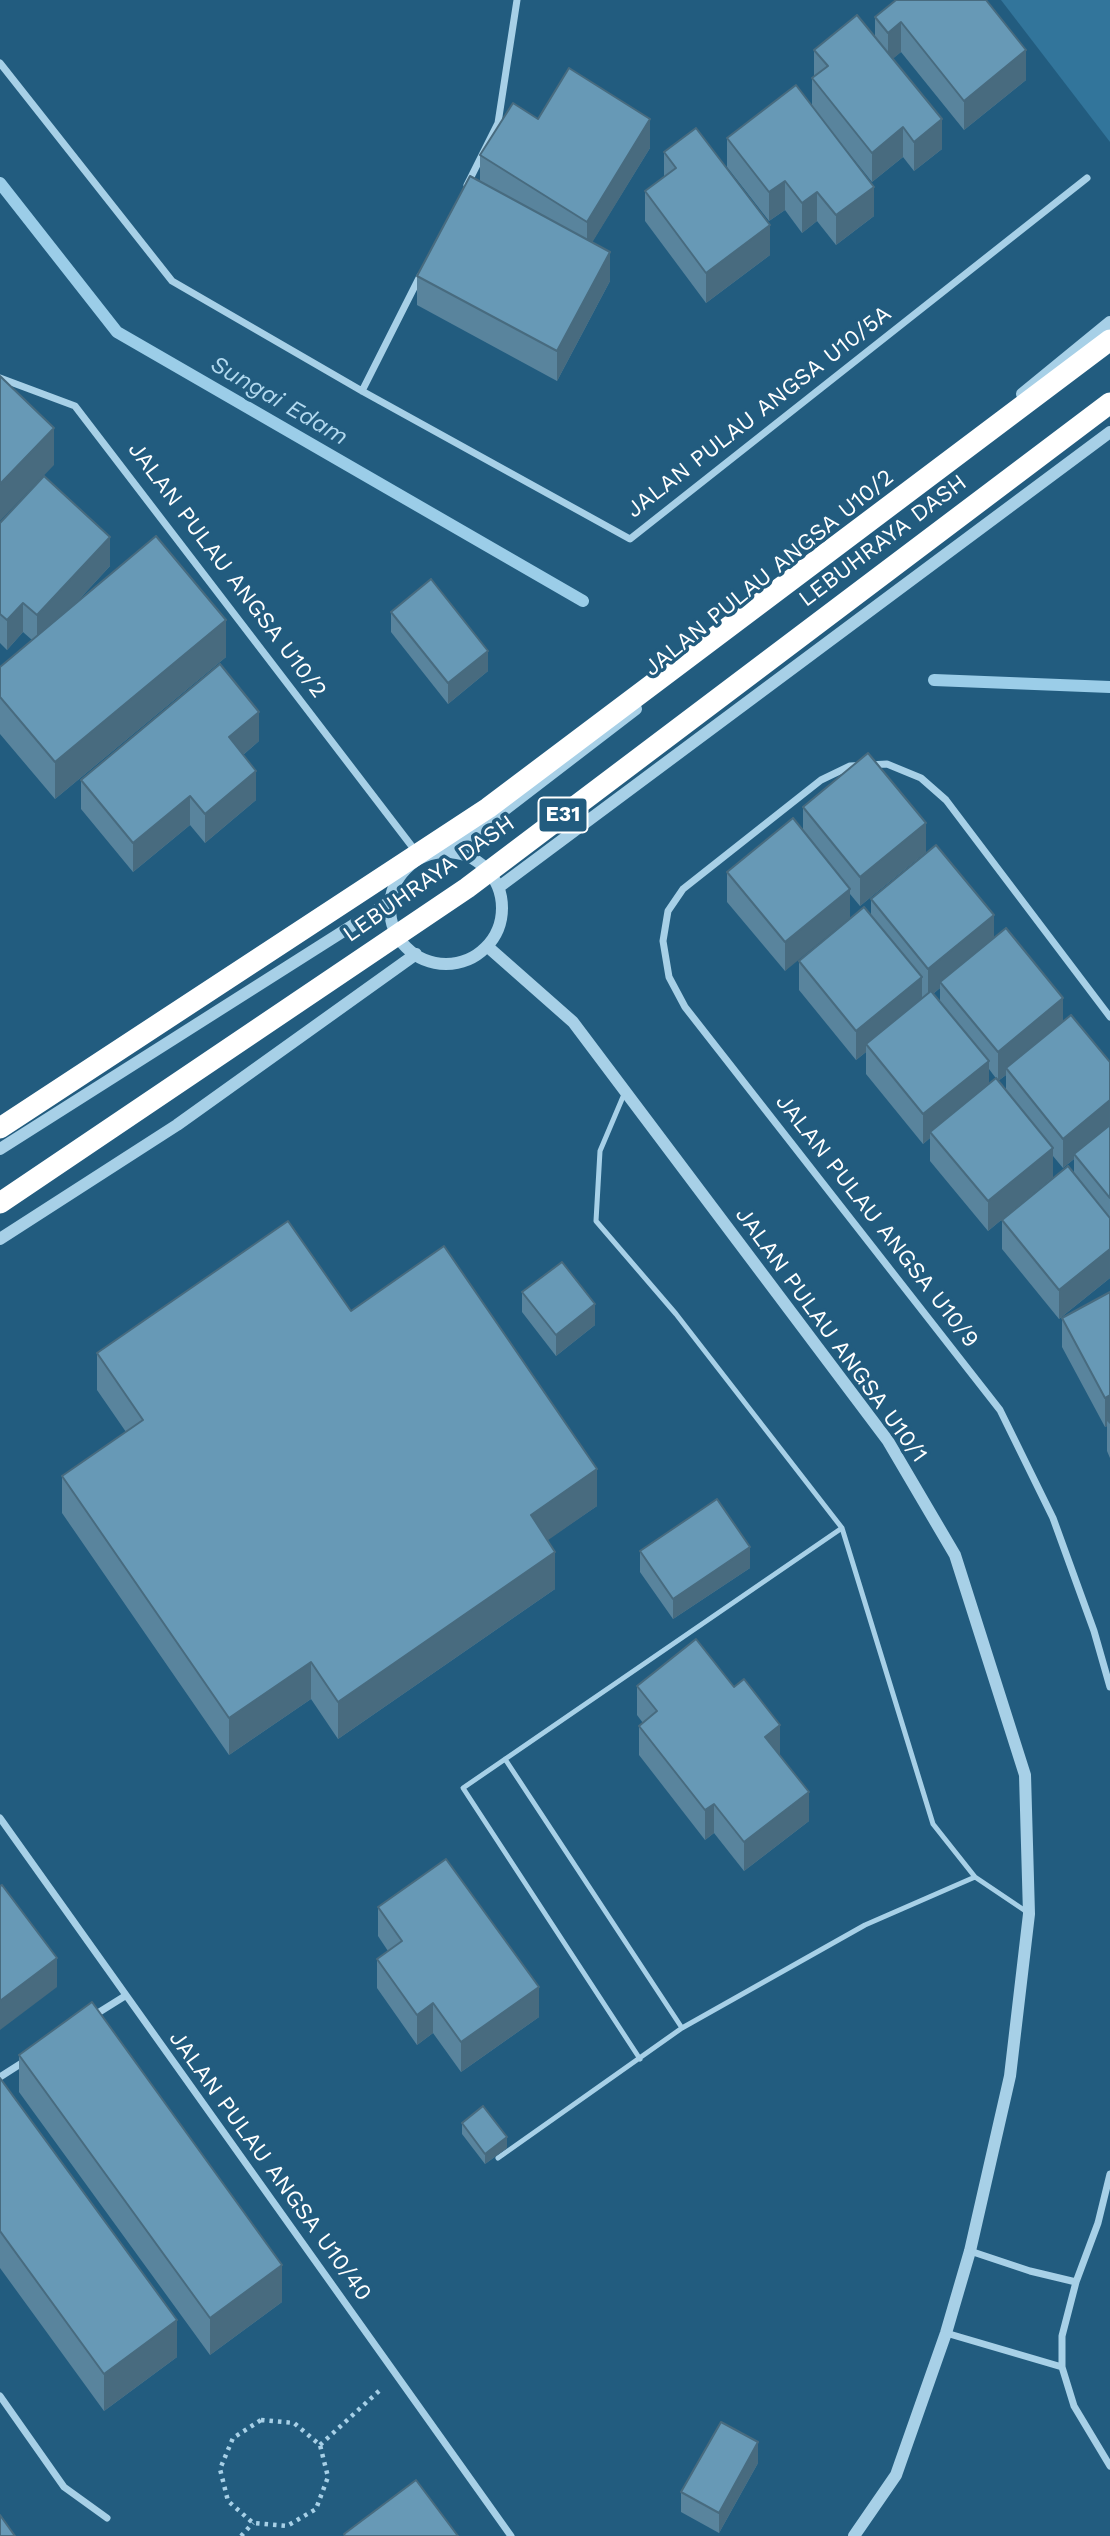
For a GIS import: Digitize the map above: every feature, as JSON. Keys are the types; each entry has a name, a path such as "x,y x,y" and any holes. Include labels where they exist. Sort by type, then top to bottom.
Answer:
{"highway":[{"name":"LEBUHRAYA DASH","path":"0,1128 488,808 1110,340"},
{"name":"LEBUHRAYA DASH","path":"0,1203 467,888 1110,403"}],"street":[{"path":"461,196 498,123 517,0"},
{"path":"0,63 172,281 362,391 424,269"},
{"name":"JALAN PULAU ANGSA U10/5A","path":"362,391 630,539 1087,178"},
{"name":"JALAN PULAU ANGSA U10/2","path":"450,851 600,738 1110,322"},
{"name":"JALAN PULAU ANGSA U10/2","path":"0,377 75,406 420,857"},
{"path":"499,887 1110,432"},
{"name":"JALAN PULAU ANGSA U10/9","path":"1110,1017 946,800 921,778 887,764 850,766 821,780 682,889 668,911 663,941 669,977 685,1007 1000,1410 1053,1518 1094,1631 1110,1687"},
{"path":"450,851 480,862 499,887 502,919 488,947 460,963 428,962 401,944 389,912 391,901 396,880 420,857 450,851"},
{"path":"0,1149 391,901"},
{"name":"JALAN PULAU ANGSA U10/1","path":"488,947 573,1022 888,1441 955,1555 1025,1775 1029,1914 1010,2076 970,2251 946,2333 896,2475 854,2536"},
{"path":"0,1239 177,1125 416,954"},
{"name":"JALAN PULAU ANGSA U10/40","path":"0,1818 511,2536"},
{"path":"90,2018 125,1996"},
{"path":"0,2077 34,2055"},
{"path":"1110,2174 1098,2223 1076,2282 1062,2336 1062,2367 1074,2406 1110,2466"},
{"path":"970,2251 1030,2271 1076,2282"},
{"path":"946,2333 1062,2367"},
{"path":"0,2396 64,2487 107,2518"}],"lane":[{"path":"625,1091 600,1151 596,1222 676,1314 842,1528 933,1824 975,1877 1029,1914"},
{"path":"640,2059 463,1788 842,1528"},
{"path":"505,1759 682,2028"},
{"path":"498,2158 682,2028 865,1925 975,1877"}],"path":[{"path":"320,2445 396,2376"},
{"path":"261,2420 294,2423 320,2445 328,2477 316,2509 287,2526 253,2523 228,2501 220,2469 233,2438 261,2420"},
{"path":"242,2536 253,2523"}],"shaded area":[{"path":"1001,0 1110,0 1110,142"}],"building":[{"path":"896,0 986,0 1026,50 964,101 901,22 888,33 875,17"},
{"path":"857,15 942,119 914,142 903,127 872,153 812,78 828,66 814,50"},
{"path":"569,68 650,119 587,222 480,155 513,103 538,119"},
{"path":"796,85 874,187 836,215 817,192 802,203 785,181 769,192 727,138"},
{"path":"696,128 770,225 706,273 645,191 676,168 664,152"},
{"path":"470,176 610,252 557,351 417,276"},
{"path":"0,376 54,428 0,484"},
{"path":"44,476 110,537 37,615 23,603 7,620 0,614 0,523"},
{"path":"156,536 226,620 55,762 0,697 0,667"},
{"path":"431,579 488,651 448,683 391,612"},
{"path":"220,664 259,712 229,737 256,771 205,814 190,796 133,843 81,780"},
{"path":"868,753 926,823 860,877 803,807"},
{"path":"793,818 850,889 785,942 727,872"},
{"path":"936,845 994,915 928,969 871,899"},
{"path":"864,907 922,977 856,1031 799,961"},
{"path":"1006,928 1063,998 998,1052 940,982"},
{"path":"931,991 989,1061 923,1114 866,1044"},
{"path":"1071,1015 1110,1062 1110,1100 1063,1139 1006,1068"},
{"path":"996,1078 1053,1148 988,1201 930,1132"},
{"path":"1110,1125 1110,1198 1074,1154"},
{"path":"1068,1166 1110,1218 1110,1249 1059,1290 1002,1220"},
{"path":"288,1221 351,1311 444,1246 597,1469 531,1515 555,1552 338,1702 311,1662 229,1718 62,1476 143,1420 97,1353"},
{"path":"562,1262 595,1304 556,1335 522,1292"},
{"path":"1110,1292 1110,1395 1105,1398 1062,1318"},
{"path":"717,1499 750,1547 673,1599 640,1551"},
{"path":"696,1639 734,1687 744,1679 780,1725 765,1737 809,1792 744,1842 714,1804 705,1810 639,1726 657,1711 637,1686"},
{"path":"446,1859 539,1987 461,2042 433,2003 417,2015 377,1959 402,1941 378,1907"},
{"path":"2,1885 57,1958 0,2001 0,1886"},
{"path":"92,2002 282,2265 210,2318 19,2055"},
{"path":"0,2078 177,2320 104,2374 0,2231"},
{"path":"483,2106 507,2137 485,2154 462,2123"},
{"path":"721,2422 758,2442 719,2513 681,2492"},
{"path":"416,2480 458,2536 345,2536 344,2534"},
{"path":"0,2515 15,2536 0,2536"}],"waterway":[{"name":"Sungai Edam","path":"0,183 117,332 583,601"},
{"name":"Sungai Edam","path":"934,680 1110,687"}]}
